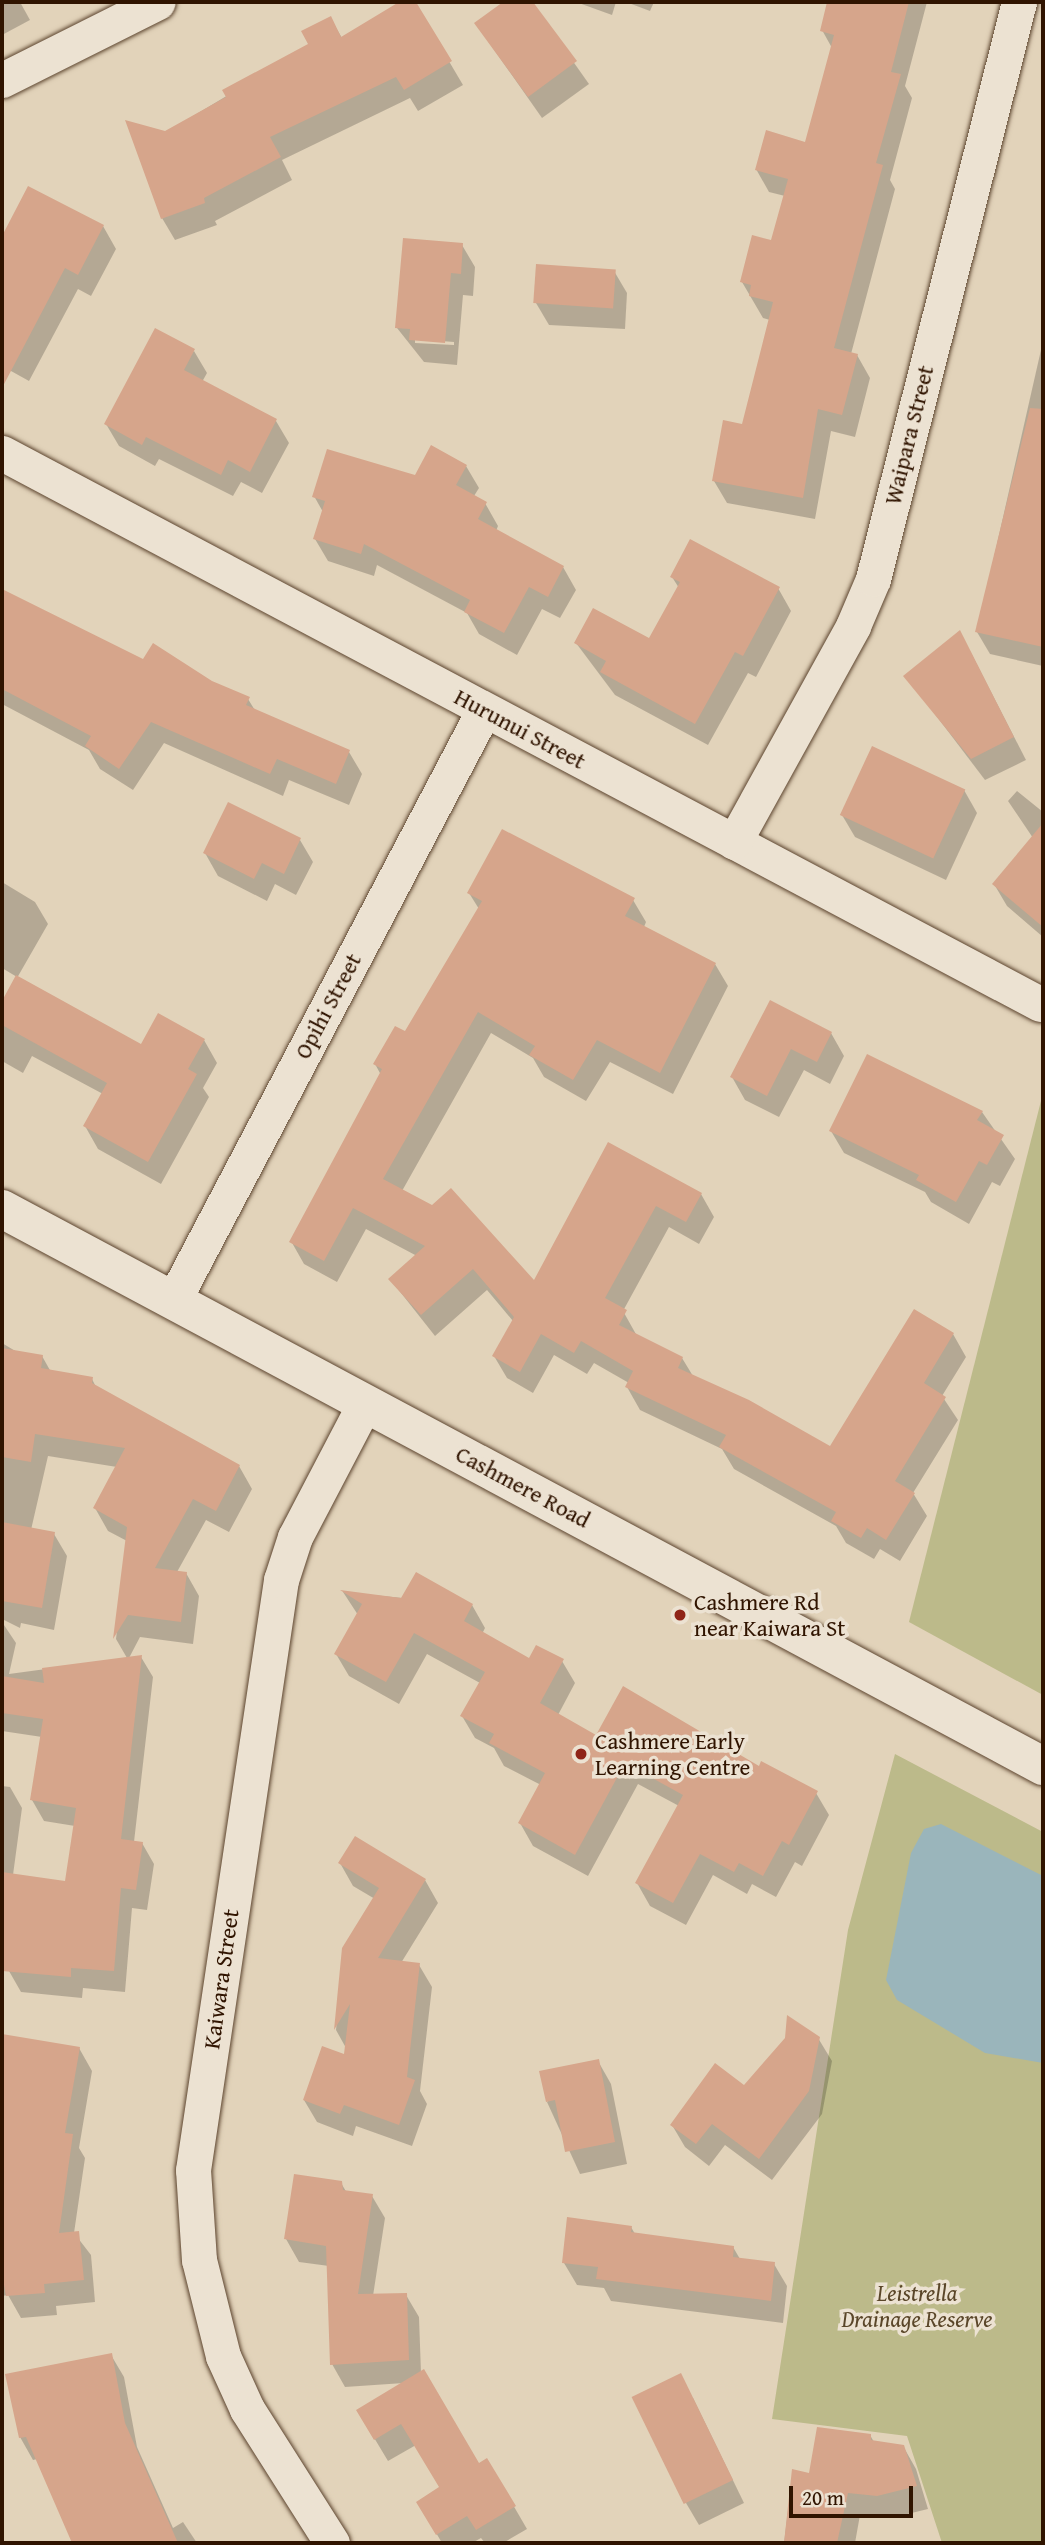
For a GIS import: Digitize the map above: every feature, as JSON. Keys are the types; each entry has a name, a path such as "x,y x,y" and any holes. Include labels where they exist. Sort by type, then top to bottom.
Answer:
{"main road":[{"name":"Cashmere Road","path":"2,1209 1043,1766"}],"street":[{"path":"2,80 158,2"},
{"name":"Waipara Street","path":"734,842 853,626 873,579 1019,2"},
{"name":"Hurunui Street","path":"2,453 1040,1004"},
{"name":"Opihi Street","path":"173,1301 484,710"},
{"name":"Kaiwara Street","path":"332,2543 247,2409 223,2356 199,2260 193,2170 281,1580 295,1537 365,1402"}],"green space":[{"path":"1043,1093 1043,1695 909,1622"},
{"name":"Leistrella Drainage Reserve","path":"895,1754 1043,1832 1043,2543 942,2543 907,2436 772,2419 848,1930"}],"water":[{"path":"941,1824 1043,1876 1043,2063 985,2053 897,2000 886,1980 911,1853 924,1829"}],"building":[{"path":"399,2 416,2 452,61 404,90 396,77 270,137 281,157 204,198 205,203 161,219 125,120 165,131 226,97 222,90 308,44 301,31 331,16 341,37"},
{"path":"503,2 533,2 577,61 528,97 474,23"},
{"path":"827,2 909,2 891,72 901,74 876,163 883,165 834,348 858,354 842,415 818,409 803,498 712,481 723,420 742,424 773,302 749,296 751,285 740,282 752,235 771,240 788,179 755,170 766,130 805,142 834,35 820,31"},
{"path":"28,186 104,225 78,275 65,268 2,388 2,236"},
{"path":"403,238 463,243 461,274 451,273 445,343 409,340 410,329 395,328"},
{"path":"536,264 616,270 613,308 533,303"},
{"path":"155,328 195,349 184,370 277,419 250,472 228,460 221,475 146,437 142,445 104,424"},
{"path":"1030,408 1043,409 1043,647 975,632"},
{"path":"431,445 467,465 456,485 487,502 478,519 564,566 548,597 529,587 504,633 464,612 470,600 364,544 361,554 313,539 325,501 312,497 327,449 415,475"},
{"path":"690,539 780,587 743,656 735,652 695,724 600,672 606,661 574,643 593,608 649,638 680,582 670,577"},
{"path":"2,589 143,659 153,643 212,681 250,697 246,705 350,750 336,784 277,759 270,774 151,722 119,769 85,746 91,736 2,689"},
{"path":"960,630 1014,737 971,759 903,676"},
{"path":"872,746 965,790 933,858 840,815"},
{"path":"228,802 301,838 284,874 262,863 254,879 203,853"},
{"path":"1043,823 1043,927 992,884"},
{"path":"502,829 635,898 625,916 716,963 660,1073 597,1040 573,1080 529,1055 535,1046 478,1012 383,1179 432,1205 451,1188 534,1280 608,1142 702,1193 686,1222 656,1206 605,1298 627,1310 619,1325 683,1357 678,1368 749,1400 830,1446 914,1309 954,1333 924,1383 946,1397 895,1481 915,1493 886,1540 867,1528 861,1538 831,1521 836,1512 719,1447 726,1435 625,1387 633,1371 581,1341 574,1353 541,1334 520,1372 492,1356 514,1317 473,1269 421,1315 388,1279 425,1246 353,1208 324,1261 289,1242 382,1069 373,1064 395,1026 405,1031 482,901 467,893"},
{"path":"16,975 141,1044 158,1013 205,1039 188,1069 197,1074 148,1162 83,1126 107,1083 2,1025 2,1001"},
{"path":"770,1000 832,1032 817,1062 791,1049 767,1096 730,1077"},
{"path":"867,1054 983,1111 977,1120 1004,1135 987,1165 979,1161 956,1202 916,1180 919,1175 829,1131"},
{"path":"2,1348 43,1355 41,1368 93,1377 92,1383 240,1465 216,1511 193,1499 155,1568 187,1572 181,1622 128,1615 113,1639 127,1527 93,1508 125,1448 35,1434 31,1462 2,1457"},
{"path":"2,1522 55,1532 42,1608 2,1601"},
{"path":"416,1572 473,1604 464,1621 529,1658 536,1645 564,1659 540,1703 596,1735 623,1686 759,1766 761,1761 818,1791 789,1845 782,1841 763,1876 739,1863 734,1872 700,1854 673,1903 635,1883 683,1795 625,1763 575,1855 518,1823 545,1773 489,1743 494,1734 460,1716 485,1672 414,1633 386,1682 334,1654 362,1604 340,1590 401,1598"},
{"path":"142,1655 121,1839 143,1842 136,1890 121,1888 114,1971 71,1968 71,1977 2,1971 2,1872 65,1881 76,1808 30,1800 43,1719 2,1713 2,1676 44,1683 42,1668"},
{"path":"355,1836 426,1879 378,1958 420,1963 407,2077 415,2080 399,2125 344,2105 340,2114 303,2100 322,2046 344,2054 350,2004 334,2030 342,1948 379,1888 338,1863"},
{"path":"787,2015 820,2037 809,2091 759,2159 712,2124 696,2144 670,2125 715,2063 744,2085 785,2038"},
{"path":"2,2034 80,2047 65,2133 73,2134 59,2233 79,2231 84,2280 44,2284 45,2293 6,2296 2,2273"},
{"path":"599,2059 615,2142 565,2152 555,2100 546,2102 539,2071"},
{"path":"294,2174 342,2181 343,2190 373,2194 358,2294 407,2293 409,2360 330,2365 326,2246 284,2239"},
{"path":"567,2217 632,2226 631,2232 734,2246 733,2257 775,2262 771,2301 596,2279 598,2267 562,2263"},
{"path":"112,2353 125,2423 178,2543 72,2543 26,2437 19,2438 5,2374"},
{"path":"424,2369 479,2463 487,2458 516,2506 476,2530 467,2516 436,2535 416,2502 439,2487 401,2424 374,2440 356,2410"},
{"path":"681,2373 733,2480 684,2504 632,2397"},
{"path":"817,2427 871,2434 871,2440 904,2445 917,2486 877,2496 848,2493 837,2543 784,2543 792,2469 809,2473"}],"place":[{"name":"Cashmere Rd near Kaiwara St","path":"680,1615"},
{"name":"Cashmere Early Learning Centre","path":"581,1754"}]}
